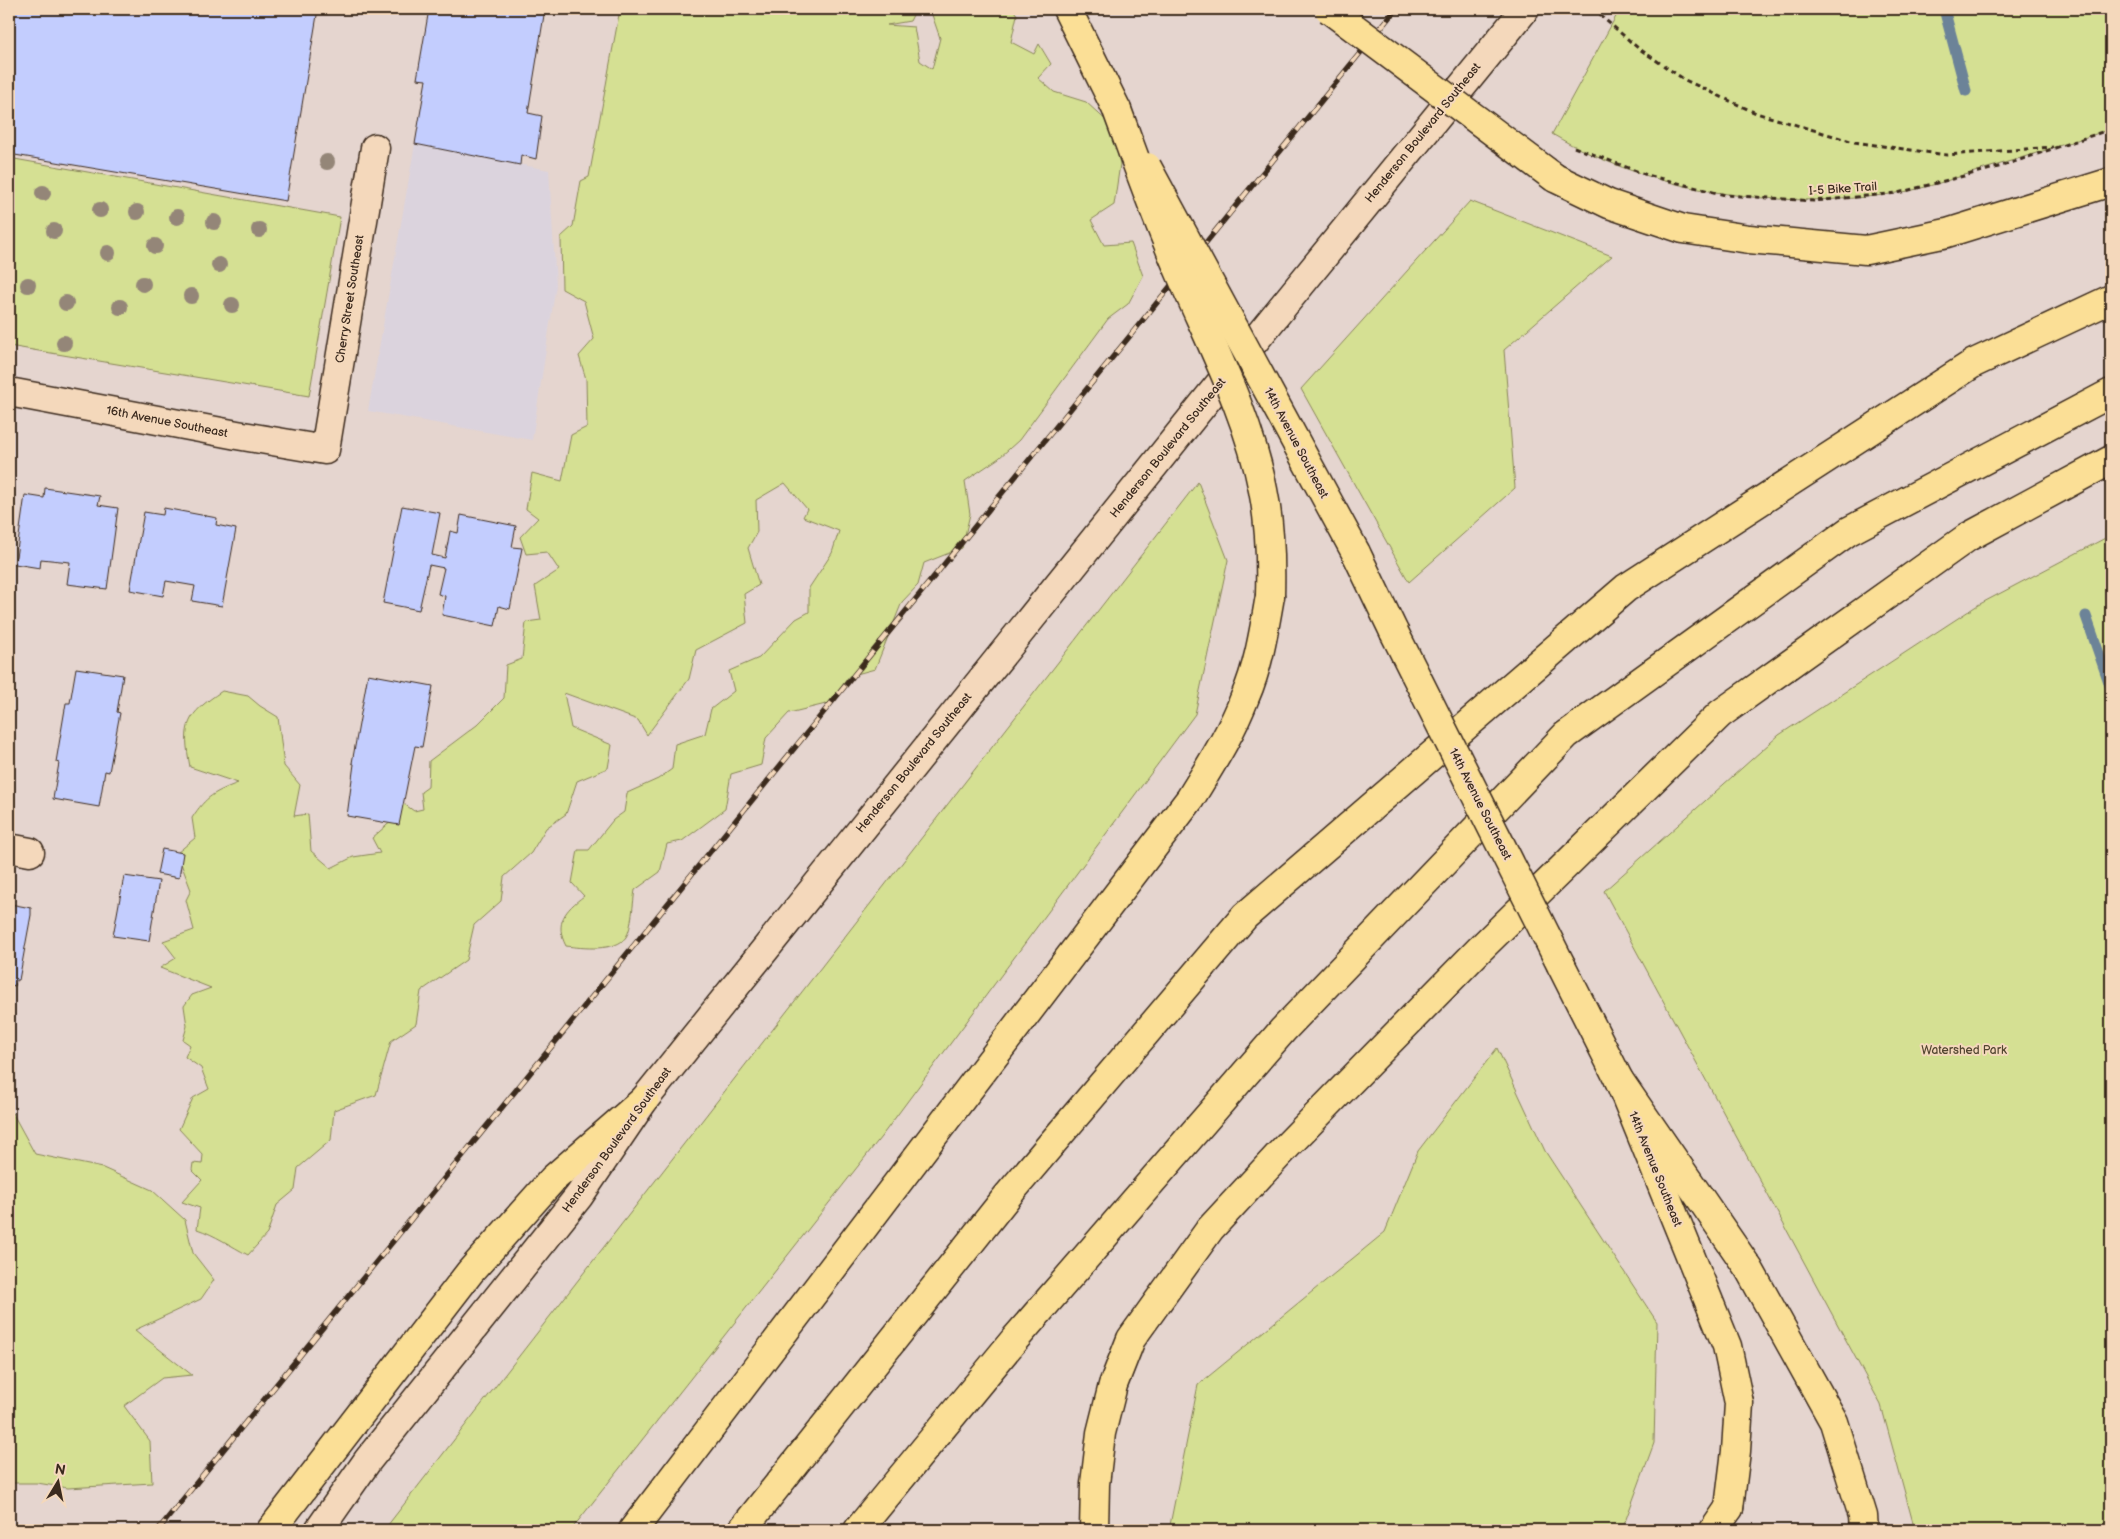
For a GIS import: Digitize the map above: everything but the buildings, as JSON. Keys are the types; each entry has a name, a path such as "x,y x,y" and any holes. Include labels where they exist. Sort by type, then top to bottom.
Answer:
{"main road":[{"path":"633,1530 1190,800 1224,742 1246,696 1262,644 1270,596 1271,565 1268,522 1256,459 1246,427 1169,248 1117,110 1067,9"},
{"path":"1330,9 1555,178 1609,204 1683,229 1749,239 1866,250 1947,233 2111,182"},
{"name":"Henderson Boulevard Southeast","path":"320,1530 368,1460 579,1196 644,1100 1202,405 1525,9"},
{"name":"14th Avenue Southeast","path":"1117,110 1356,553 1619,1080 1726,1346 1739,1402 1736,1450 1727,1519"},
{"name":"Cherry Street Southeast","path":"325,450 375,148"},
{"path":"742,1530 1009,1194 1245,916 1626,588 1974,363 2111,299"},
{"name":"16th Avenue Southeast","path":"9,392 325,450"},
{"path":"858,1530 1015,1339 1282,1030 1566,735 1850,530 2111,393"},
{"path":"1094,1530 1095,1484 1101,1433 1113,1385 1131,1340 1210,1229 1287,1146 1480,949 1720,714 1968,537 2111,460"},
{"path":"1619,1080 1750,1269 1829,1414 1863,1516 1864,1530"},
{"path":"271,1530 470,1272 553,1179 644,1100"},
{"path":"1714,1530 1727,1519"}],"path":[{"path":"1593,9 1638,48 1685,80 1765,116 1854,142 1947,155 2058,146"},
{"name":"I-5 Bike Trail","path":"1574,147 1647,175 1726,195 1814,201 1898,193 2002,166 2111,129"}],"shaded area":[{"path":"415,144 549,170 556,285 532,440 368,411"}],"green space":[{"path":"620,9 916,9 910,21 887,25 914,27 920,61 932,69 940,38 930,9 1013,9 1017,15 1011,42 1034,54 1039,44 1051,64 1038,78 1054,92 1086,102 1111,125 1120,164 1114,205 1091,220 1104,245 1131,243 1143,276 1128,304 1108,319 1019,440 999,458 965,481 970,514 962,548 924,563 918,585 902,602 875,669 849,676 830,703 789,713 766,738 761,765 731,774 725,809 682,841 667,844 660,872 635,890 631,922 626,937 621,942 607,947 566,946 563,938 561,924 563,918 571,906 584,896 572,883 578,850 589,850 613,820 624,812 627,793 658,779 672,769 675,744 705,734 711,709 734,691 729,671 759,658 796,619 809,612 809,588 832,553 839,531 803,517 807,509 785,483 756,500 757,532 748,548 759,585 744,594 747,623 696,650 689,679 647,735 638,720 564,693 571,728 612,745 608,768 577,781 566,814 546,828 531,853 504,877 501,901 474,925 466,960 421,991 416,1024 391,1041 376,1095 334,1110 331,1140 298,1168 295,1190 277,1205 267,1234 248,1255 217,1237 197,1229 200,1208 182,1202 202,1180 192,1170 193,1163 202,1164 203,1155 179,1129 193,1098 209,1089 201,1068 185,1057 190,1045 183,1040 187,1026 184,1006 192,995 211,988 160,968 176,958 163,941 194,930 186,900 191,890 177,853 195,838 192,818 212,796 238,783 190,767 187,730 194,714 222,691 248,696 278,717 284,766 300,785 294,816 308,814 311,851 331,868 353,857 380,853 372,838 393,820 397,799 414,811 423,809 421,792 428,787 429,761 477,725 504,698 506,665 522,659 526,622 541,620 535,586 559,570 547,552 526,554 520,537 538,518 526,509 532,473 562,481 571,435 587,427 586,379 579,356 594,339 584,301 562,289 561,237 573,226 581,181 589,177"},
{"path":"1620,9 2111,9 2111,129 1939,183 1897,193 1809,200 1764,198 1720,193 1676,184 1633,171 1591,154 1552,134"},
{"path":"9,158 340,217 309,396 9,346"},
{"path":"1470,201 1612,256 1504,350 1515,488 1409,582 1301,389"},
{"path":"1198,482 1228,560 1195,714 881,1137 571,1530 384,1530"},
{"name":"Watershed Park","path":"2111,535 2111,1530 1915,1530 1881,1405 1604,891 1779,735 1978,605"},
{"path":"1497,1048 1545,1151 1657,1322 1654,1443 1622,1530 1169,1530 1198,1385 1385,1232 1418,1151"},
{"path":"9,1112 13,1114 35,1154 103,1168 152,1190 185,1220 193,1253 214,1280 201,1299 135,1330 192,1375 162,1378 124,1406 150,1441 152,1483 68,1488 37,1483 9,1483"}],"waterway":[{"path":"1944,9 1966,91"},
{"path":"2086,616 2111,688"}],"railway":[{"path":"158,1530 1396,9"}]}
